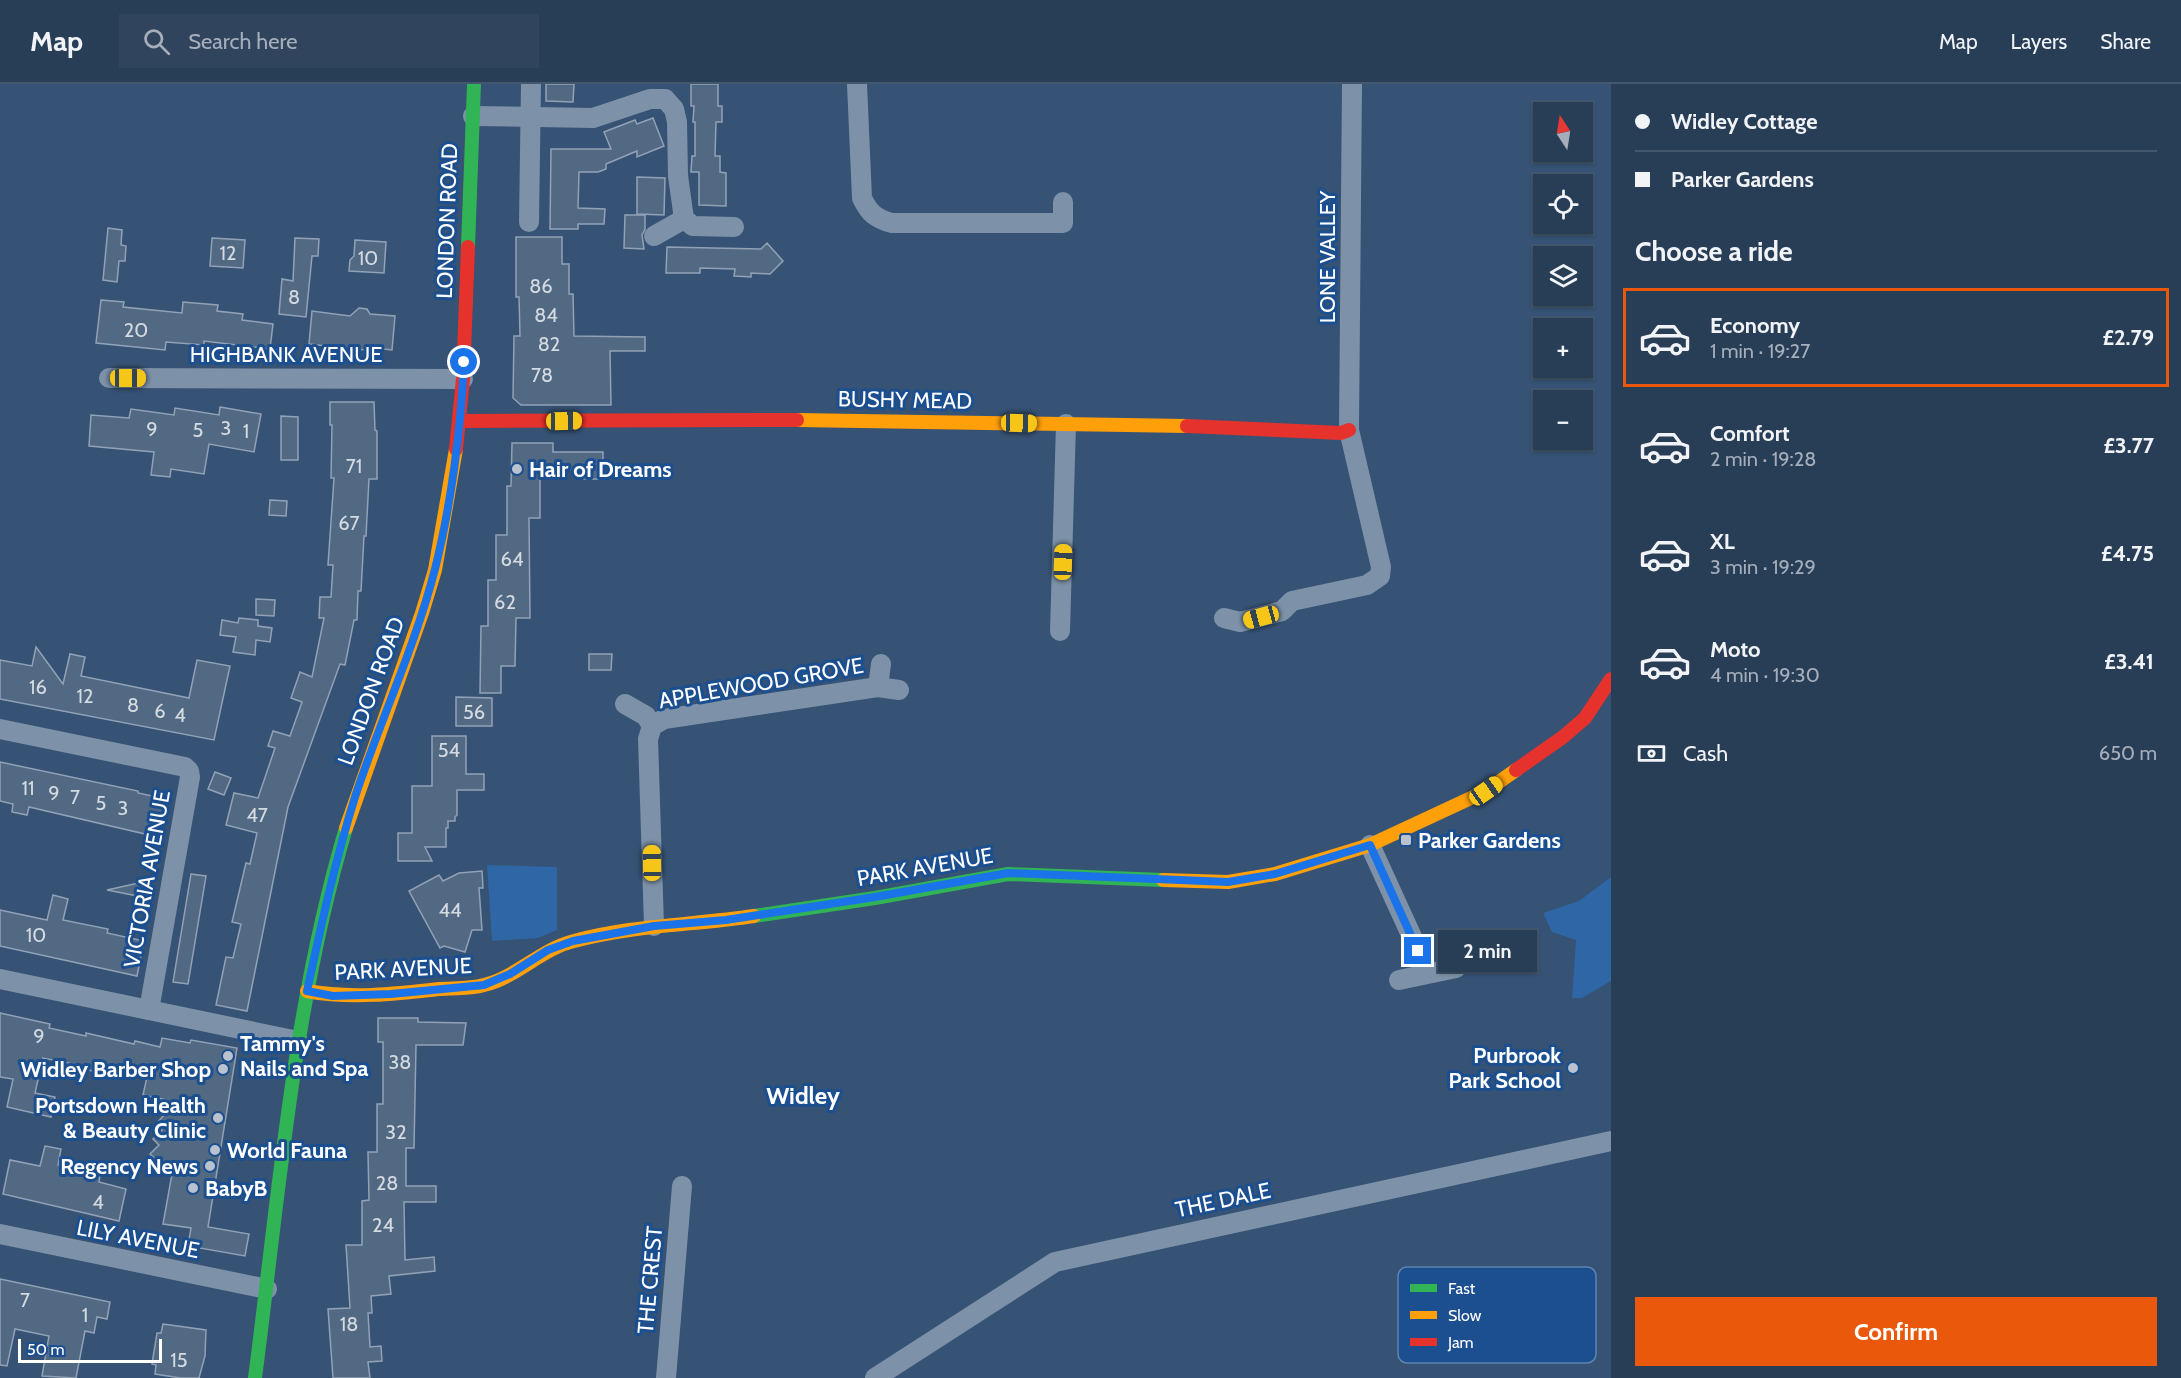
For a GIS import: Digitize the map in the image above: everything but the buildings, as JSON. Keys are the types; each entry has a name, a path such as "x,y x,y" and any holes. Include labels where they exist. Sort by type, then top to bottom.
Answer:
{"street":[{"name":"LONDON ROAD","path":"255,1378 298,1041 332,876 355,799 422,614 435,570 443,531 460,421 463,379 474,84"},
{"path":"529,222 531,84"},
{"path":"857,84 862,198 867,210 878,219 892,223 1063,230 1063,202"},
{"name":"LONE VALLEY","path":"1224,618 1240,622 1282,611 1292,602 1367,585 1380,576 1381,567 1349,430 1352,84"},
{"path":"473,116 593,118 650,99 665,99 674,109 677,122 678,176 684,219 693,226 734,227"},
{"path":"654,236 684,219"},
{"name":"HIGHBANK AVENUE","path":"109,378 463,379"},
{"name":"BUSHY MEAD","path":"460,421 856,420 1158,425 1341,433 1349,430"},
{"path":"1060,631 1066,424"},
{"name":"APPLEWOOD GROVE","path":"878,687 881,664"},
{"name":"PARK AVENUE","path":"307,991 333,996 391,994 484,985 510,974 548,950 573,941 654,926 738,918 875,897 1008,873 1228,882 1275,874 1370,845 1486,791 1563,737 1585,718 1611,679"},
{"name":"APPLEWOOD GROVE","path":"654,926 648,739 652,726 664,719 878,687 899,690"},
{"name":"APPLEWOOD GROVE","path":"625,704 646,716 652,726"},
{"name":"VICTORIA AVENUE","path":"0,729 185,767 189,771 188,788 149,1010"},
{"path":"1370,845 1428,972"},
{"path":"1399,980 1428,972 1455,969"},
{"path":"0,979 298,1041"},
{"name":"THE DALE","path":"875,1378 1055,1262 1611,1141"},
{"name":"THE CREST","path":"666,1378 682,1186"},
{"name":"LILY AVENUE","path":"0,1234 267,1289"}],"shaded area":[{"path":"487,865 557,867 557,930 538,938 492,941"},
{"name":"Purbrook Park School","path":"1611,877 1611,981 1582,998 1572,998 1576,940 1552,932 1543,913 1579,901"}],"traffic: fast":[{"path":"468,247 474,84"},
{"path":"255,1378 280,1170 300,1032 328,895 346,828"},
{"path":"754,916 875,898 1008,874 1163,880"}],"traffic: slow":[{"path":"797,420 1187,426"},
{"path":"346,828 435,570 456,449"},
{"path":"1163,880 1228,882 1275,874 1370,845 1486,791 1516,770"},
{"path":"307,991 340,995 373,995 479,986 507,976 551,950 574,941 641,928 754,916"}],"traffic: jam":[{"path":"456,449 463,379 468,247"},
{"path":"460,421 797,420"},
{"path":"1187,426 1341,433 1349,430"},
{"path":"1516,770 1563,737 1585,718 1611,679"}],"place":[{"name":"Hair of Dreams","path":"517,469"},
{"name":"Parker Gardens","path":"1406,840"},
{"name":"Tammy's Nails and Spa","path":"228,1056"},
{"name":"Purbrook Park School","path":"1573,1068"},
{"name":"Widley Barber Shop","path":"223,1069"},
{"name":"Portsdown Health & Beauty Clinic","path":"218,1118"},
{"name":"World Fauna","path":"215,1150"},
{"name":"Regency News","path":"210,1166"},
{"name":"BabyB","path":"193,1188"}],"district":[{"name":"Widley","path":"803,1095"}],"route":[{"path":"464,362 460,421 435,570 422,614 355,799 332,876 307,991 333,996 391,994 484,985 510,974 548,950 573,941 654,926 726,920 875,897 1008,873 1228,882 1275,874 1370,845 1418,951"}]}
